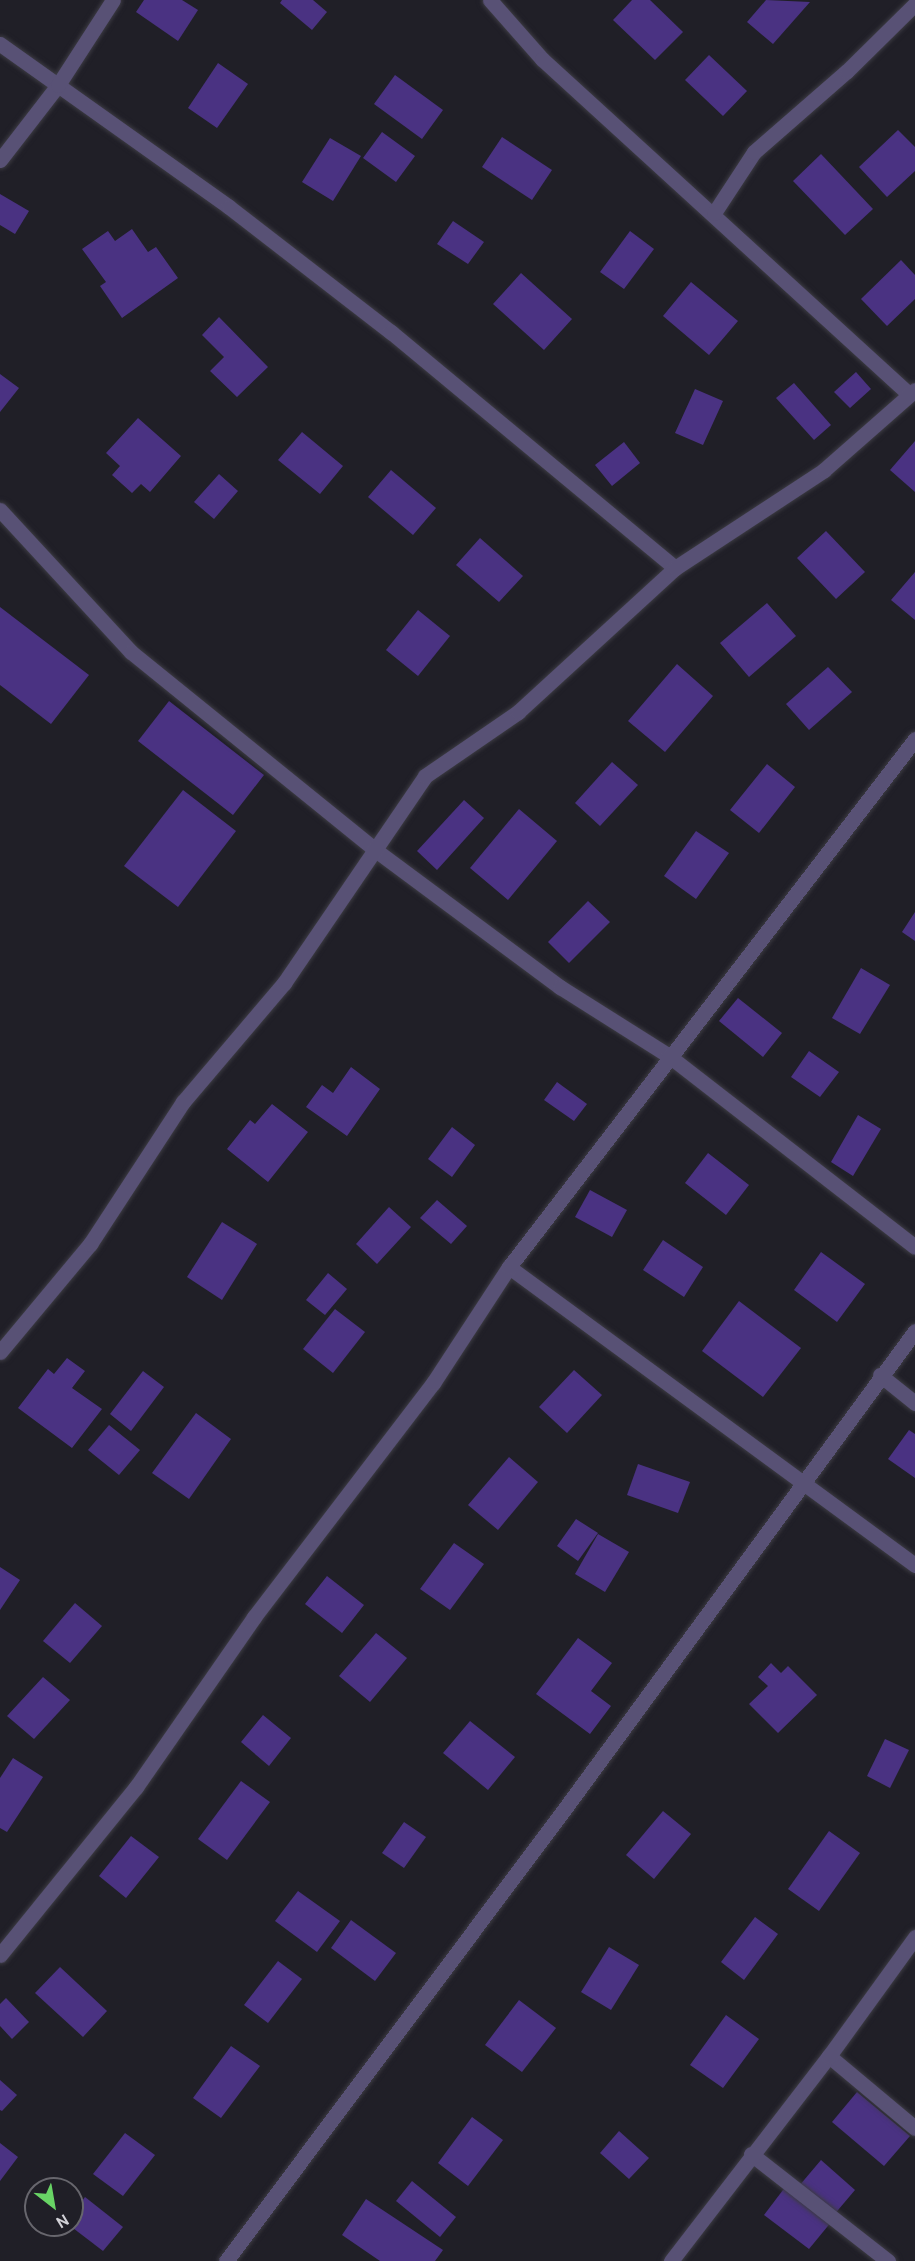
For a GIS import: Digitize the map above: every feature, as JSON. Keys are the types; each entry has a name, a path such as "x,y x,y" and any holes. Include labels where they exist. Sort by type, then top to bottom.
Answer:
{"street":[{"path":"0,160 58,85 113,0"},
{"path":"0,1352 90,1244 183,1102 284,983 425,776 518,712 675,568 824,470 912,392 542,59 490,0"},
{"path":"714,213 754,152 847,71 915,4"},
{"path":"0,44 228,207 391,332 675,568"},
{"path":"0,510 131,652 374,849 560,987 669,1056 915,1247"},
{"path":"0,1954 136,1787 254,1617 433,1383 509,1267 669,1056 798,896 915,739"},
{"path":"509,1267 804,1480 915,1565"},
{"path":"226,2261 564,1811 915,1331"},
{"path":"880,1376 915,1403"},
{"path":"671,2261 829,2056 915,1937"},
{"path":"829,2056 915,2128"},
{"path":"752,2154 888,2261"}],"building":[{"path":"144,0 182,0 198,10 178,41 136,12"},
{"path":"282,0 313,0 327,12 312,30 280,3"},
{"path":"632,0 650,0 683,32 655,60 613,20"},
{"path":"766,0 810,2 773,44 747,22"},
{"path":"709,55 747,91 723,116 685,80"},
{"path":"218,63 248,84 217,128 188,108"},
{"path":"395,75 443,110 422,139 374,104"},
{"path":"898,130 915,147 915,171 887,197 859,167"},
{"path":"382,132 415,156 396,182 363,158"},
{"path":"502,137 552,170 532,200 482,167"},
{"path":"330,138 361,156 333,201 302,182"},
{"path":"821,154 873,209 845,235 793,181"},
{"path":"0,194 29,211 15,234 0,225"},
{"path":"453,221 484,242 468,264 437,244"},
{"path":"132,229 148,252 156,247 178,278 122,318 100,286 106,282 82,249 108,231 115,241"},
{"path":"630,231 654,249 624,289 600,272"},
{"path":"901,260 915,275 915,299 887,326 861,299"},
{"path":"521,273 572,319 544,350 493,304"},
{"path":"691,282 738,321 709,355 663,316"},
{"path":"219,317 268,367 237,397 210,371 224,357 202,335"},
{"path":"856,372 871,389 850,408 834,392"},
{"path":"0,374 19,388 0,412"},
{"path":"794,383 831,425 814,440 776,398"},
{"path":"695,389 723,401 703,445 675,433"},
{"path":"138,418 181,456 150,492 141,484 132,493 112,475 120,466 106,453"},
{"path":"302,432 343,466 320,494 278,460"},
{"path":"915,441 915,492 890,470"},
{"path":"624,442 640,463 612,486 595,465"},
{"path":"391,470 436,508 413,535 368,497"},
{"path":"219,474 238,491 214,519 194,502"},
{"path":"826,531 865,572 836,599 797,558"},
{"path":"480,538 523,576 499,602 456,565"},
{"path":"915,572 915,620 891,600"},
{"path":"767,603 796,636 749,677 720,643"},
{"path":"0,607 89,675 51,724 0,685"},
{"path":"418,610 450,636 418,676 386,650"},
{"path":"677,664 713,696 665,752 628,721"},
{"path":"828,667 852,692 809,730 786,704"},
{"path":"169,701 264,775 233,815 138,741"},
{"path":"612,762 638,785 600,826 575,803"},
{"path":"767,764 795,787 759,833 730,810"},
{"path":"183,790 236,831 178,907 124,866"},
{"path":"464,800 484,818 437,870 417,851"},
{"path":"519,809 557,841 508,900 470,868"},
{"path":"696,831 729,853 696,899 664,876"},
{"path":"588,901 610,922 569,963 548,942"},
{"path":"915,912 915,941 902,932"},
{"path":"861,968 890,985 860,1034 832,1018"},
{"path":"738,998 782,1033 763,1057 719,1021"},
{"path":"809,1051 839,1072 820,1097 791,1077"},
{"path":"351,1067 380,1089 347,1136 306,1107 322,1085 333,1093"},
{"path":"557,1082 587,1104 574,1121 544,1100"},
{"path":"272,1104 308,1132 268,1182 227,1149 250,1120 255,1124"},
{"path":"858,1115 881,1129 853,1176 831,1162"},
{"path":"452,1127 475,1145 452,1177 428,1159"},
{"path":"708,1153 749,1185 726,1215 685,1183"},
{"path":"590,1190 627,1210 612,1237 575,1217"},
{"path":"437,1200 467,1226 451,1244 420,1218"},
{"path":"389,1207 411,1227 377,1264 356,1244"},
{"path":"222,1222 257,1244 222,1300 187,1277"},
{"path":"663,1240 703,1267 684,1297 643,1270"},
{"path":"821,1252 865,1284 837,1322 794,1290"},
{"path":"328,1273 347,1289 325,1315 306,1300"},
{"path":"739,1301 801,1348 763,1397 702,1351"},
{"path":"335,1309 365,1332 333,1373 303,1349"},
{"path":"67,1358 85,1371 72,1388 102,1409 72,1448 18,1408 48,1369 54,1374"},
{"path":"574,1370 602,1395 567,1433 539,1407"},
{"path":"143,1371 164,1387 131,1431 110,1414"},
{"path":"196,1413 231,1439 189,1499 152,1473"},
{"path":"109,1425 140,1450 119,1475 88,1450"},
{"path":"909,1430 915,1434 915,1478 888,1459"},
{"path":"509,1457 538,1482 498,1530 468,1505"},
{"path":"638,1464 690,1482 678,1513 627,1495"},
{"path":"576,1519 598,1533 578,1561 557,1546"},
{"path":"598,1534 629,1552 605,1592 575,1574"},
{"path":"454,1543 484,1564 450,1610 420,1589"},
{"path":"0,1567 20,1580 0,1610"},
{"path":"327,1576 364,1605 342,1633 305,1604"},
{"path":"75,1603 102,1626 70,1663 43,1641"},
{"path":"376,1633 407,1658 370,1702 339,1676"},
{"path":"578,1638 612,1663 591,1691 611,1706 590,1734 536,1694"},
{"path":"771,1663 781,1673 788,1666 817,1695 778,1733 749,1704 768,1686 758,1677"},
{"path":"43,1677 70,1700 34,1739 7,1716"},
{"path":"263,1715 291,1738 269,1766 241,1742"},
{"path":"470,1721 515,1757 488,1790 443,1753"},
{"path":"885,1739 909,1750 890,1788 867,1776"},
{"path":"13,1758 43,1777 7,1832 0,1828 0,1778"},
{"path":"241,1781 270,1802 227,1860 198,1839"},
{"path":"663,1811 691,1834 654,1879 626,1855"},
{"path":"404,1822 426,1837 404,1868 382,1853"},
{"path":"829,1831 860,1853 819,1911 788,1889"},
{"path":"131,1836 159,1857 126,1898 99,1876"},
{"path":"298,1891 340,1921 317,1952 275,1921"},
{"path":"755,1917 778,1934 744,1980 721,1962"},
{"path":"351,1920 396,1953 375,1981 331,1948"},
{"path":"609,1947 639,1965 611,2010 581,1992"},
{"path":"278,1961 302,1979 268,2023 244,2005"},
{"path":"60,1967 107,2011 83,2037 35,1993"},
{"path":"6,1998 29,2022 12,2039 0,2026 0,2004"},
{"path":"519,2000 556,2028 522,2072 485,2045"},
{"path":"726,2015 759,2039 723,2088 690,2065"},
{"path":"231,2046 260,2066 221,2118 193,2098"},
{"path":"0,2080 17,2095 2,2111 0,2110"},
{"path":"857,2092 910,2136 884,2166 832,2122"},
{"path":"472,2117 503,2140 468,2186 438,2163"},
{"path":"619,2131 649,2158 629,2179 600,2153"},
{"path":"125,2133 155,2155 123,2196 93,2174"},
{"path":"0,2143 18,2157 0,2181"},
{"path":"821,2160 855,2190 833,2216 799,2186"},
{"path":"412,2181 456,2217 440,2237 396,2201"},
{"path":"786,2186 832,2221 809,2249 764,2215"},
{"path":"84,2198 123,2227 103,2251 84,2236"},
{"path":"366,2199 443,2250 435,2261 380,2261 342,2235"}]}
